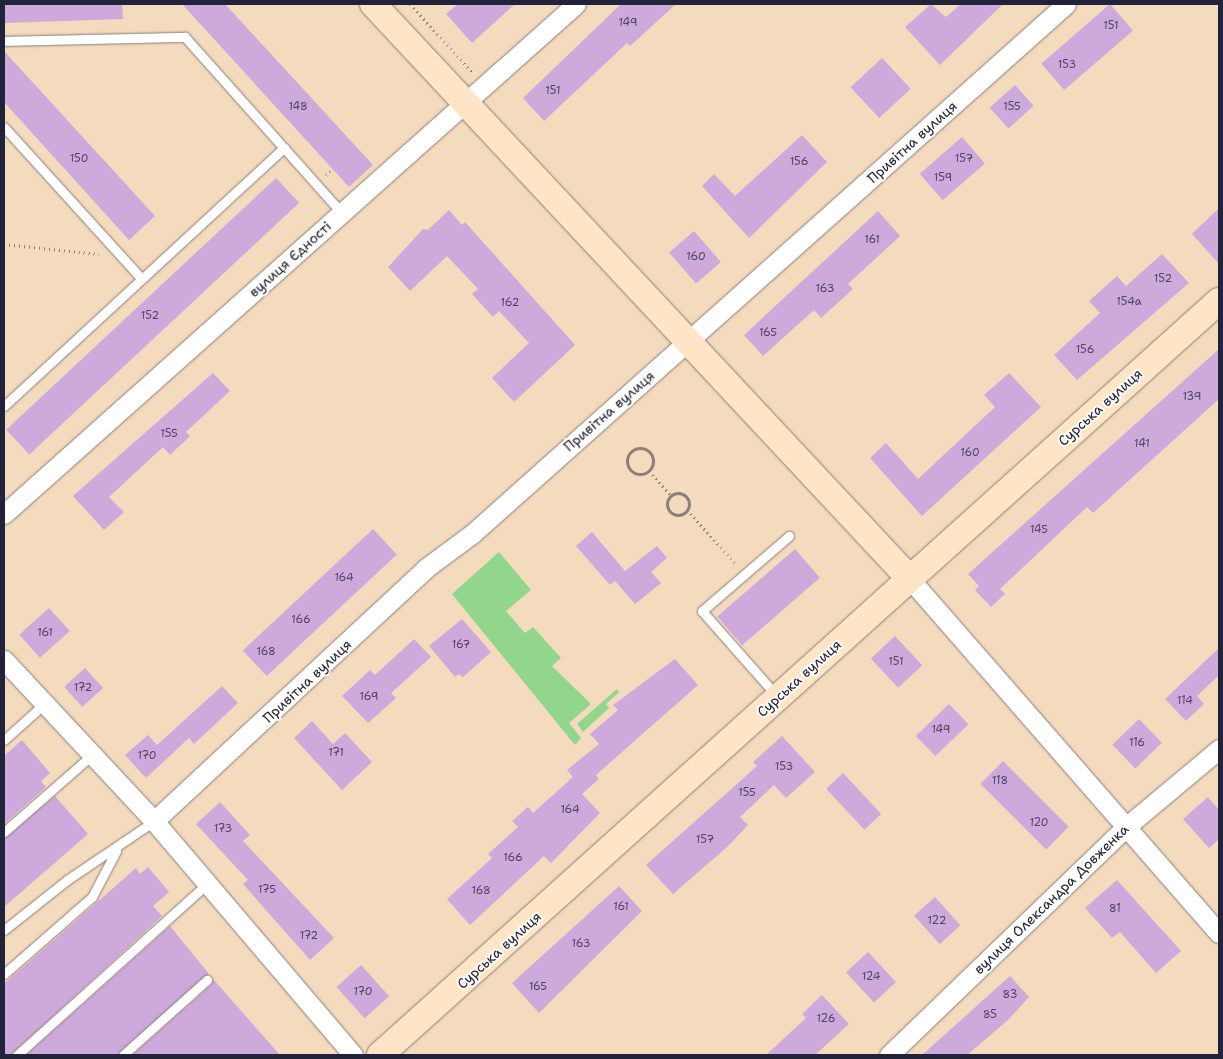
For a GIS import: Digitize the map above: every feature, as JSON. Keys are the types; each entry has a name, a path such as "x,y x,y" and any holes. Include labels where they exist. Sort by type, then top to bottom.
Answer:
{"street":[{"path":"373,4 686,344 909,578 1219,933"},
{"name":"вулиця Єдності","path":"4,514 576,4"},
{"name":"Привітна вулиця","path":"154,821 426,568 472,534 1066,4"},
{"name":"Сурська вулиця","path":"380,1055 1219,301"},
{"path":"4,660 154,821 353,1055"},
{"name":"вулиця Олександра Довженка","path":"889,1055 1127,826 1219,749"}],"lane":[{"path":"4,42 185,37 342,213"},
{"path":"4,127 141,278"},
{"path":"4,406 284,148"},
{"path":"778,697 702,612 789,536"},
{"path":"4,740 44,704"},
{"path":"4,832 92,755"},
{"path":"4,930 67,880 116,851 154,821"},
{"path":"4,974 92,897 116,851"},
{"path":"18,1055 207,884"},
{"path":"123,1055 207,980"}],"path":[{"path":"4,244 122,257"},
{"path":"646,449 653,464 649,471 634,473 626,459 630,452 646,449"},
{"path":"649,471 670,495"},
{"path":"670,495 683,493 688,498 687,510 745,574"},
{"path":"670,495 666,502 673,514 687,510"}],"green space":[{"path":"499,552 531,590 506,611 525,633 533,627 561,658 552,666 591,704 569,723 581,738 575,745 452,594"},
{"path":"617,689 619,692 606,704 609,708 583,732 577,724"}],"building":[{"path":"4,4 122,4 123,19 4,23"},
{"path":"182,4 225,4 373,165 349,187"},
{"path":"458,4 515,4 472,43 446,14"},
{"path":"621,4 676,4 630,46 627,43 544,121 523,98"},
{"path":"931,4 946,17 961,4 1003,4 940,65 905,27"},
{"path":"1110,4 1133,30 1064,90 1041,64"},
{"path":"4,51 155,216 129,240 4,102"},
{"path":"882,58 911,89 879,118 851,87"},
{"path":"1015,85 1034,106 1008,129 990,108"},
{"path":"802,135 827,162 749,238 702,186 714,174 735,196"},
{"path":"962,137 985,163 943,200 920,174"},
{"path":"276,178 299,203 29,455 6,430"},
{"path":"1219,208 1219,264 1192,234"},
{"path":"449,210 462,225 465,222 575,345 514,402 492,378 529,343 499,311 493,317 472,294 478,289 447,256 410,291 388,267 423,229 428,230"},
{"path":"878,211 900,236 848,284 853,289 821,318 814,310 763,356 744,335"},
{"path":"694,231 721,262 696,284 669,253"},
{"path":"1162,254 1189,283 1077,380 1054,355 1100,313 1089,301 1117,276 1126,286"},
{"path":"1219,349 1219,399 1093,513 1087,507 1000,589 1005,594 991,607 975,590 979,586 968,574"},
{"path":"213,373 230,391 186,432 190,436 170,455 163,447 109,497 124,512 104,530 73,496"},
{"path":"1009,373 1041,407 922,516 870,458 886,443 918,479 995,407 984,395"},
{"path":"373,529 397,555 267,676 243,650"},
{"path":"592,532 625,571 657,546 667,558 651,572 661,583 635,604 615,581 610,585 576,546"},
{"path":"795,549 820,578 742,645 717,617"},
{"path":"49,608 70,631 40,658 19,635"},
{"path":"462,619 491,652 463,677 459,674 455,677 429,646"},
{"path":"895,636 922,665 898,688 871,659"},
{"path":"414,639 431,657 391,693 396,698 368,723 342,696 370,670 375,675"},
{"path":"1219,648 1219,675 1197,696 1204,704 1186,721 1165,699"},
{"path":"675,659 698,685 596,775 599,779 582,794 600,813 551,863 544,856 470,925 447,899 492,858 488,854 518,827 512,821 528,807 533,813 573,777 567,770 599,744 590,734 618,710 613,705"},
{"path":"85,668 103,688 82,707 64,687"},
{"path":"222,686 238,703 194,744 189,738 146,778 125,755 148,735 157,745"},
{"path":"949,704 968,724 935,756 916,736"},
{"path":"1139,719 1162,743 1135,768 1112,745"},
{"path":"312,721 333,744 345,733 372,762 342,790 294,738"},
{"path":"782,736 815,772 786,798 774,785 740,817 748,825 726,848 673,894 646,865 757,766 753,762"},
{"path":"22,740 50,773 41,781 46,787 4,824 4,756"},
{"path":"1003,761 1069,827 1046,849 980,784"},
{"path":"843,773 881,814 864,830 826,789"},
{"path":"55,796 88,834 4,907 4,838"},
{"path":"1208,797 1219,810 1219,839 1209,848 1183,819"},
{"path":"220,802 250,835 243,841 334,938 310,960 243,884 248,880 196,824"},
{"path":"148,867 169,892 153,906 162,916 11,1055 4,1055 4,984 136,868 140,874"},
{"path":"1117,880 1181,951 1156,973 1120,932 1112,938 1085,908"},
{"path":"619,886 642,911 539,1013 512,983"},
{"path":"935,897 960,925 940,944 914,916"},
{"path":"170,926 209,974 117,1055 26,1055"},
{"path":"868,952 896,982 874,1002 846,972"},
{"path":"361,965 389,996 365,1018 336,987"},
{"path":"1010,976 1029,997 1008,1020 967,1055 922,1055"},
{"path":"213,979 280,1055 132,1055 211,985"},
{"path":"822,995 849,1024 815,1055 766,1055 806,1018 802,1014"}]}
